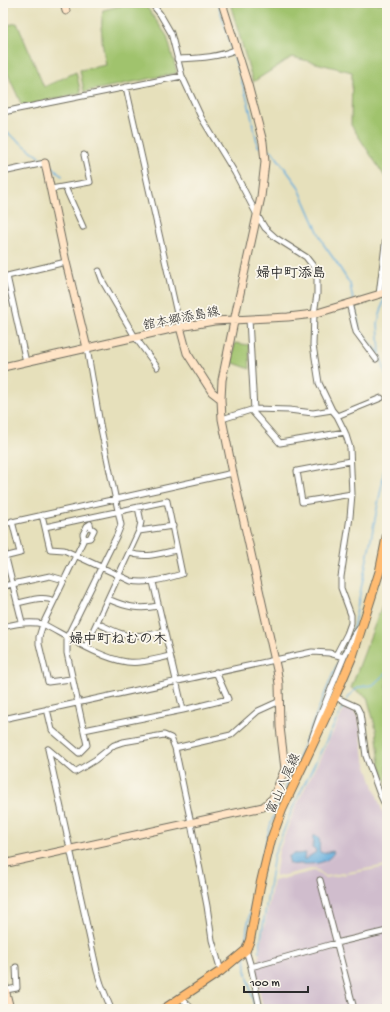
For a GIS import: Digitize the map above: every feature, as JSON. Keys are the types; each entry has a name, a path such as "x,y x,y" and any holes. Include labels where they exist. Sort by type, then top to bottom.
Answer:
{"main road":[{"name":"富山八尾線","path":"246,950 250,940 260,886 271,840 282,810 353,655 380,570 387,535"},
{"path":"164,1009 220,971 246,950"}],"street":[{"path":"64,3 66,11"},
{"path":"151,3 160,14 171,33 182,76 201,117 235,173 257,215 266,228 276,238 306,257 313,266 317,275 318,283 314,314 313,345 319,383 345,432 350,448 352,494 341,577 341,588 352,615 351,623 311,739 312,746"},
{"path":"3,864 263,807 273,798 285,769 280,727 279,684 222,419 222,380 257,215 265,162 263,142 248,85 222,3"},
{"path":"177,59 211,57 227,54 237,49"},
{"path":"3,112 182,76"},
{"path":"126,87 187,353 212,392 221,399"},
{"path":"51,189 90,182 84,155"},
{"path":"3,172 46,164 66,262 88,348 100,424 121,525 67,637 67,654 71,679 78,702 87,745 79,753 52,730 47,709"},
{"path":"65,187 83,227"},
{"path":"384,293 387,228"},
{"path":"26,362 5,276 66,262"},
{"path":"99,271 103,282 135,338 157,367"},
{"name":"舘本郷添島線","path":"3,367 180,327 214,321 314,314 384,293"},
{"path":"349,303 356,332 376,359"},
{"path":"249,319 253,410 280,443 345,432"},
{"path":"337,416 381,398"},
{"path":"222,419 253,410 289,410 313,413 332,410"},
{"path":"350,461 297,471 302,502 352,494"},
{"path":"3,524 233,472"},
{"path":"42,515 50,549 64,550 131,581 142,583 153,582 182,574 167,501 118,512 89,522 45,527"},
{"path":"86,646 140,532 141,522 138,508"},
{"path":"4,557 20,553 12,522"},
{"path":"71,679 48,682 39,644 39,637 43,624 84,539 83,534 89,522"},
{"path":"84,539 90,538 94,530 91,528 89,522"},
{"path":"140,532 172,526"},
{"path":"3,546 4,557 22,622"},
{"path":"130,553 148,556 177,550"},
{"path":"3,586 50,576 64,580"},
{"path":"153,582 175,682 183,710"},
{"path":"17,603 44,598 54,601"},
{"path":"108,600 136,608 158,606"},
{"path":"3,626 22,622 43,624 110,658 128,663 170,656"},
{"path":"97,623 119,633 128,635 143,635 164,632"},
{"path":"340,656 359,627 364,624"},
{"path":"3,719 274,659 312,652 321,652 340,656"},
{"path":"84,730 183,710 228,699 216,672"},
{"path":"335,697 357,707 360,713 366,756 387,809"},
{"path":"175,748 231,736 258,711 280,701"},
{"path":"111,1009 97,971 48,749 75,772 95,760 114,745 164,735 171,738 175,748 191,823 208,906 212,940 220,971"},
{"path":"320,880 354,1009"},
{"path":"251,967 336,943 387,931"},
{"path":"246,950 260,1009"},
{"path":"6,990 18,988 16,967"},
{"path":"3,981 10,1009"},
{"path":"181,998 192,1009"},
{"path":"382,1009 387,1008"}],"shaded area":[{"path":"346,706 352,708 359,720 364,758 387,825 387,865 326,876 315,868 275,877 279,851 295,808"},
{"path":"387,867 387,1009 263,1009 256,973 273,881 314,871 326,878"}],"green space":[{"path":"132,3 144,3 167,36 177,73 84,92 80,70 106,65 102,38 103,10"},
{"path":"230,3 387,3 387,180 351,125 352,72 292,57 253,82"},
{"path":"17,23 44,87 76,72 81,93 22,106 3,63 3,26"},
{"path":"235,343 249,345 250,369 231,362"},
{"path":"387,592 387,785 380,765 376,729 367,697 351,688"}],"water":[{"path":"313,836 317,836 319,839 320,852 323,853 333,851 334,852 331,856 319,863 290,864 288,857 293,854 306,853 304,860 316,852 312,847 314,842"}],"waterway":[{"path":"218,3 248,102 258,146 260,147"},
{"path":"3,131 44,160"},
{"path":"266,149 272,151 298,186 324,245 350,284 353,300"},
{"path":"49,163 62,176"},
{"path":"385,295 378,323 380,354 387,379"},
{"path":"354,304 360,331 380,354"},
{"path":"246,940 247,928 261,861 271,823 353,629 382,484 387,446"},
{"path":"347,700 355,690 361,687 373,685 387,672"},
{"path":"259,952 274,855 293,807 345,703"},
{"path":"245,954 246,970 255,1009"}],"district":[{"name":"婦中町添島","path":"291,272"},
{"name":"婦中町ねむの木","path":"118,638"}]}
